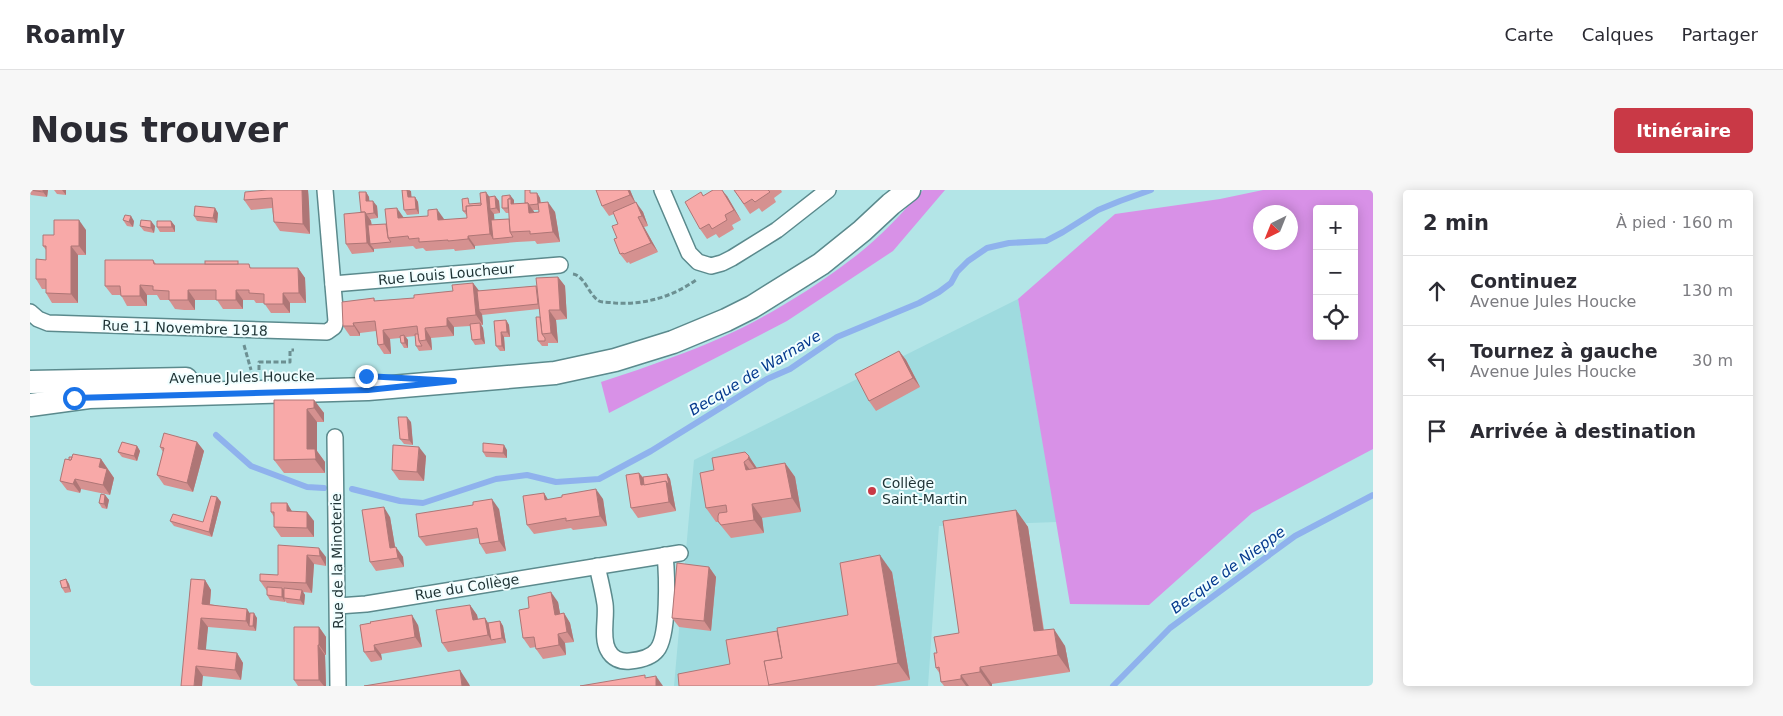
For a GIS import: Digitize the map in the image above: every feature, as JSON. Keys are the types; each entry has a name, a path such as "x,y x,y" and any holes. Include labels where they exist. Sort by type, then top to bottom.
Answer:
{"main road":[{"name":"Avenue Jules Houcke","path":"30,405 90,397 368,390 526,376 585,367 646,352 700,332 752,307 801,278 844,247 900,195"},
{"name":"Avenue Jules Houcke","path":"30,382 330,375 390,376 454,381"}],"street":[{"path":"324,190 333,284"},
{"path":"662,190 689,253 698,262 710,266 722,263 769,234 828,190"},
{"name":"Rue Louis Loucheur","path":"333,284 564,269"},
{"name":"Rue 11 Novembre 1918","path":"30,312 38,319 48,323 320,333 334,328 336,321 333,284"},
{"name":"Rue de la Minoterie","path":"335,437 338,686"},
{"name":"Rue du Collège","path":"338,606 366,604 680,552"},
{"path":"597,566 605,603 605,640 608,651 622,661 643,659 653,654 662,641 668,586 665,555"}],"path":[{"path":"564,269 575,273 581,278 601,302 630,304 655,300 686,287 699,278 710,266"},
{"path":"259,370 259,362 290,362 290,350 298,350"}],"shaded area":[{"path":"923,190 945,190 893,251 787,321 609,413 601,382 655,364 720,338 787,303 829,276 869,245"},
{"path":"1263,190 1373,190 1373,449 1252,513 1149,605 1070,604 1018,299 1115,214 1220,199"},
{"name":"Collège Saint-Martin","path":"1018,299 1057,522 939,526 928,686 674,686 694,460"}],"building":[{"path":"302,190 303,224 274,222 272,198 244,200 245,192"},
{"path":"402,190 407,190 408,197 415,197 416,209 404,210"},
{"path":"525,190 530,190 530,193 537,193 538,204 529,205 525,203"},
{"path":"596,190 628,190 630,195 602,206"},
{"path":"713,190 722,190 734,210 725,215 727,220 712,229 709,224 700,229 685,202 701,192 703,196"},
{"path":"734,190 768,190 770,192 755,202 752,199 744,204"},
{"path":"359,192 366,192 366,201 373,201 374,213 366,214 361,212"},
{"path":"486,192 490,234 468,236 468,239 448,241 419,242 419,238 409,239 408,236 388,238 385,209 397,208 398,218 428,216 428,210 437,209 438,220 467,218 466,206 481,205 480,193"},
{"path":"510,195 508,208 502,208 502,196"},
{"path":"495,196 496,208 490,209 489,197"},
{"path":"468,198 469,204 481,203 481,205 466,206 466,211 463,211 462,199"},
{"path":"508,199 511,199 511,204 528,203 529,213 539,212 538,203 548,202 553,232 530,234 530,231 510,232"},
{"path":"636,202 642,216 638,217 651,243 620,254 614,239 617,238 612,226 618,224 613,212"},
{"path":"195,206 215,208 213,218 194,216"},
{"path":"365,212 367,243 346,244 344,214"},
{"path":"125,215 131,216 129,222 123,220"},
{"path":"509,219 510,232 513,237 493,239 491,220"},
{"path":"54,220 79,220 79,246 71,246 71,294 46,293 46,279 36,279 36,259 46,260 46,246 43,246 43,235 54,235"},
{"path":"141,220 151,221 151,228 140,226"},
{"path":"157,221 171,221 172,227 157,227"},
{"path":"386,224 388,238 391,242 370,244 368,225"},
{"path":"105,260 153,260 154,264 249,264 250,268 298,268 299,293 283,293 283,304 264,304 264,294 249,293 249,290 236,290 236,300 216,300 216,290 188,290 188,300 169,300 169,291 153,290 153,286 140,285 140,296 121,296 120,286 105,286"},
{"path":"205,261 238,261 238,264 205,264"},
{"path":"558,277 560,310 549,310 551,333 542,334 536,278"},
{"path":"473,283 476,315 447,318 447,326 425,328 426,340 419,341 417,326 383,330 384,344 378,345 375,321 353,323 354,326 343,326 342,302 374,298 374,301 414,298 414,295 453,291 452,285"},
{"path":"536,286 538,304 479,310 477,291"},
{"path":"536,317 540,317 542,334 545,341 538,341"},
{"path":"506,320 507,332 501,332 502,346 496,346 494,321"},
{"path":"480,323 481,339 472,340 470,324"},
{"path":"415,334 418,334 422,346 416,346"},
{"path":"404,335 405,343 401,343 400,336"},
{"path":"899,351 913,378 869,401 855,374"},
{"path":"274,400 314,400 314,408 307,409 307,449 315,449 316,459 274,460"},
{"path":"398,417 407,417 409,440 400,439"},
{"path":"164,433 197,442 187,483 157,475 164,448 160,447"},
{"path":"122,442 137,446 134,456 118,452"},
{"path":"483,443 504,445 503,453 483,452"},
{"path":"393,445 419,447 417,472 392,470"},
{"path":"745,452 749,456 744,462 746,470 785,463 792,498 752,504 754,520 721,525 718,521 718,516 719,513 727,512 726,505 706,508 700,473 714,470 712,458"},
{"path":"73,454 101,459 99,467 107,469 103,485 75,479 73,484 60,481 65,459 71,460"},
{"path":"639,473 641,485 666,481 669,502 631,508 626,475"},
{"path":"667,474 669,486 666,481 644,485 643,477"},
{"path":"596,489 600,516 566,521 566,518 527,525 523,496 544,493 545,500"},
{"path":"101,494 105,495 104,504 99,503"},
{"path":"211,496 217,497 209,532 170,521 173,514 203,522"},
{"path":"492,499 499,541 480,544 477,528 419,537 416,514 473,505 473,502"},
{"path":"271,503 287,503 287,511 307,512 307,528 274,527 274,512 271,512"},
{"path":"384,507 390,548 396,547 398,558 370,562 362,510"},
{"path":"1016,510 1034,631 1054,629 1058,655 980,667 980,672 961,675 961,679 941,682 939,667 936,668 934,653 937,653 934,637 959,633 943,521"},
{"path":"278,545 319,548 320,556 307,555 306,583 260,581 260,574 278,575"},
{"path":"880,555 898,663 768,685 764,661 782,658 777,628 848,615 840,563"},
{"path":"677,563 709,567 704,621 672,618"},
{"path":"66,579 68,587 62,588 60,581"},
{"path":"191,579 205,580 202,604 247,609 246,621 201,618 198,649 237,653 235,670 196,666 194,686 181,686"},
{"path":"267,587 282,588 282,597 267,595"},
{"path":"284,588 302,590 300,600 284,598"},
{"path":"551,592 555,615 564,613 567,632 558,634 559,645 536,649 534,637 523,638 519,610 529,608 528,597"},
{"path":"470,605 473,620 485,618 488,635 442,643 436,610"},
{"path":"250,613 254,613 253,626 249,626"},
{"path":"412,615 415,637 374,645 375,651 364,652 360,625"},
{"path":"500,621 502,638 491,640 488,623"},
{"path":"294,627 319,627 319,680 294,680"},
{"path":"777,631 782,658 764,661 769,686 679,686 678,674 730,664 726,640"},
{"path":"460,670 462,686 364,686"},
{"path":"645,675 645,678 656,676 656,686 580,686"}],"waterway":[{"name":"Becque de Warnave","path":"352,489 400,501 423,503 496,479 527,475 556,482 599,479 651,451 767,379 790,369 837,337 919,303 939,292 951,283 957,272 968,261 987,248 1009,243 1046,241 1098,210 1151,190"},
{"name":"Becque de Warnave","path":"216,435 251,466 307,487 324,488"},
{"name":"Becque de Nieppe","path":"1113,686 1170,628 1295,536 1373,495"}],"place":[{"name":"Collège Saint-Martin","path":"872,491"}],"route":[{"path":"74,398 368,390 454,381 366,376"}]}
